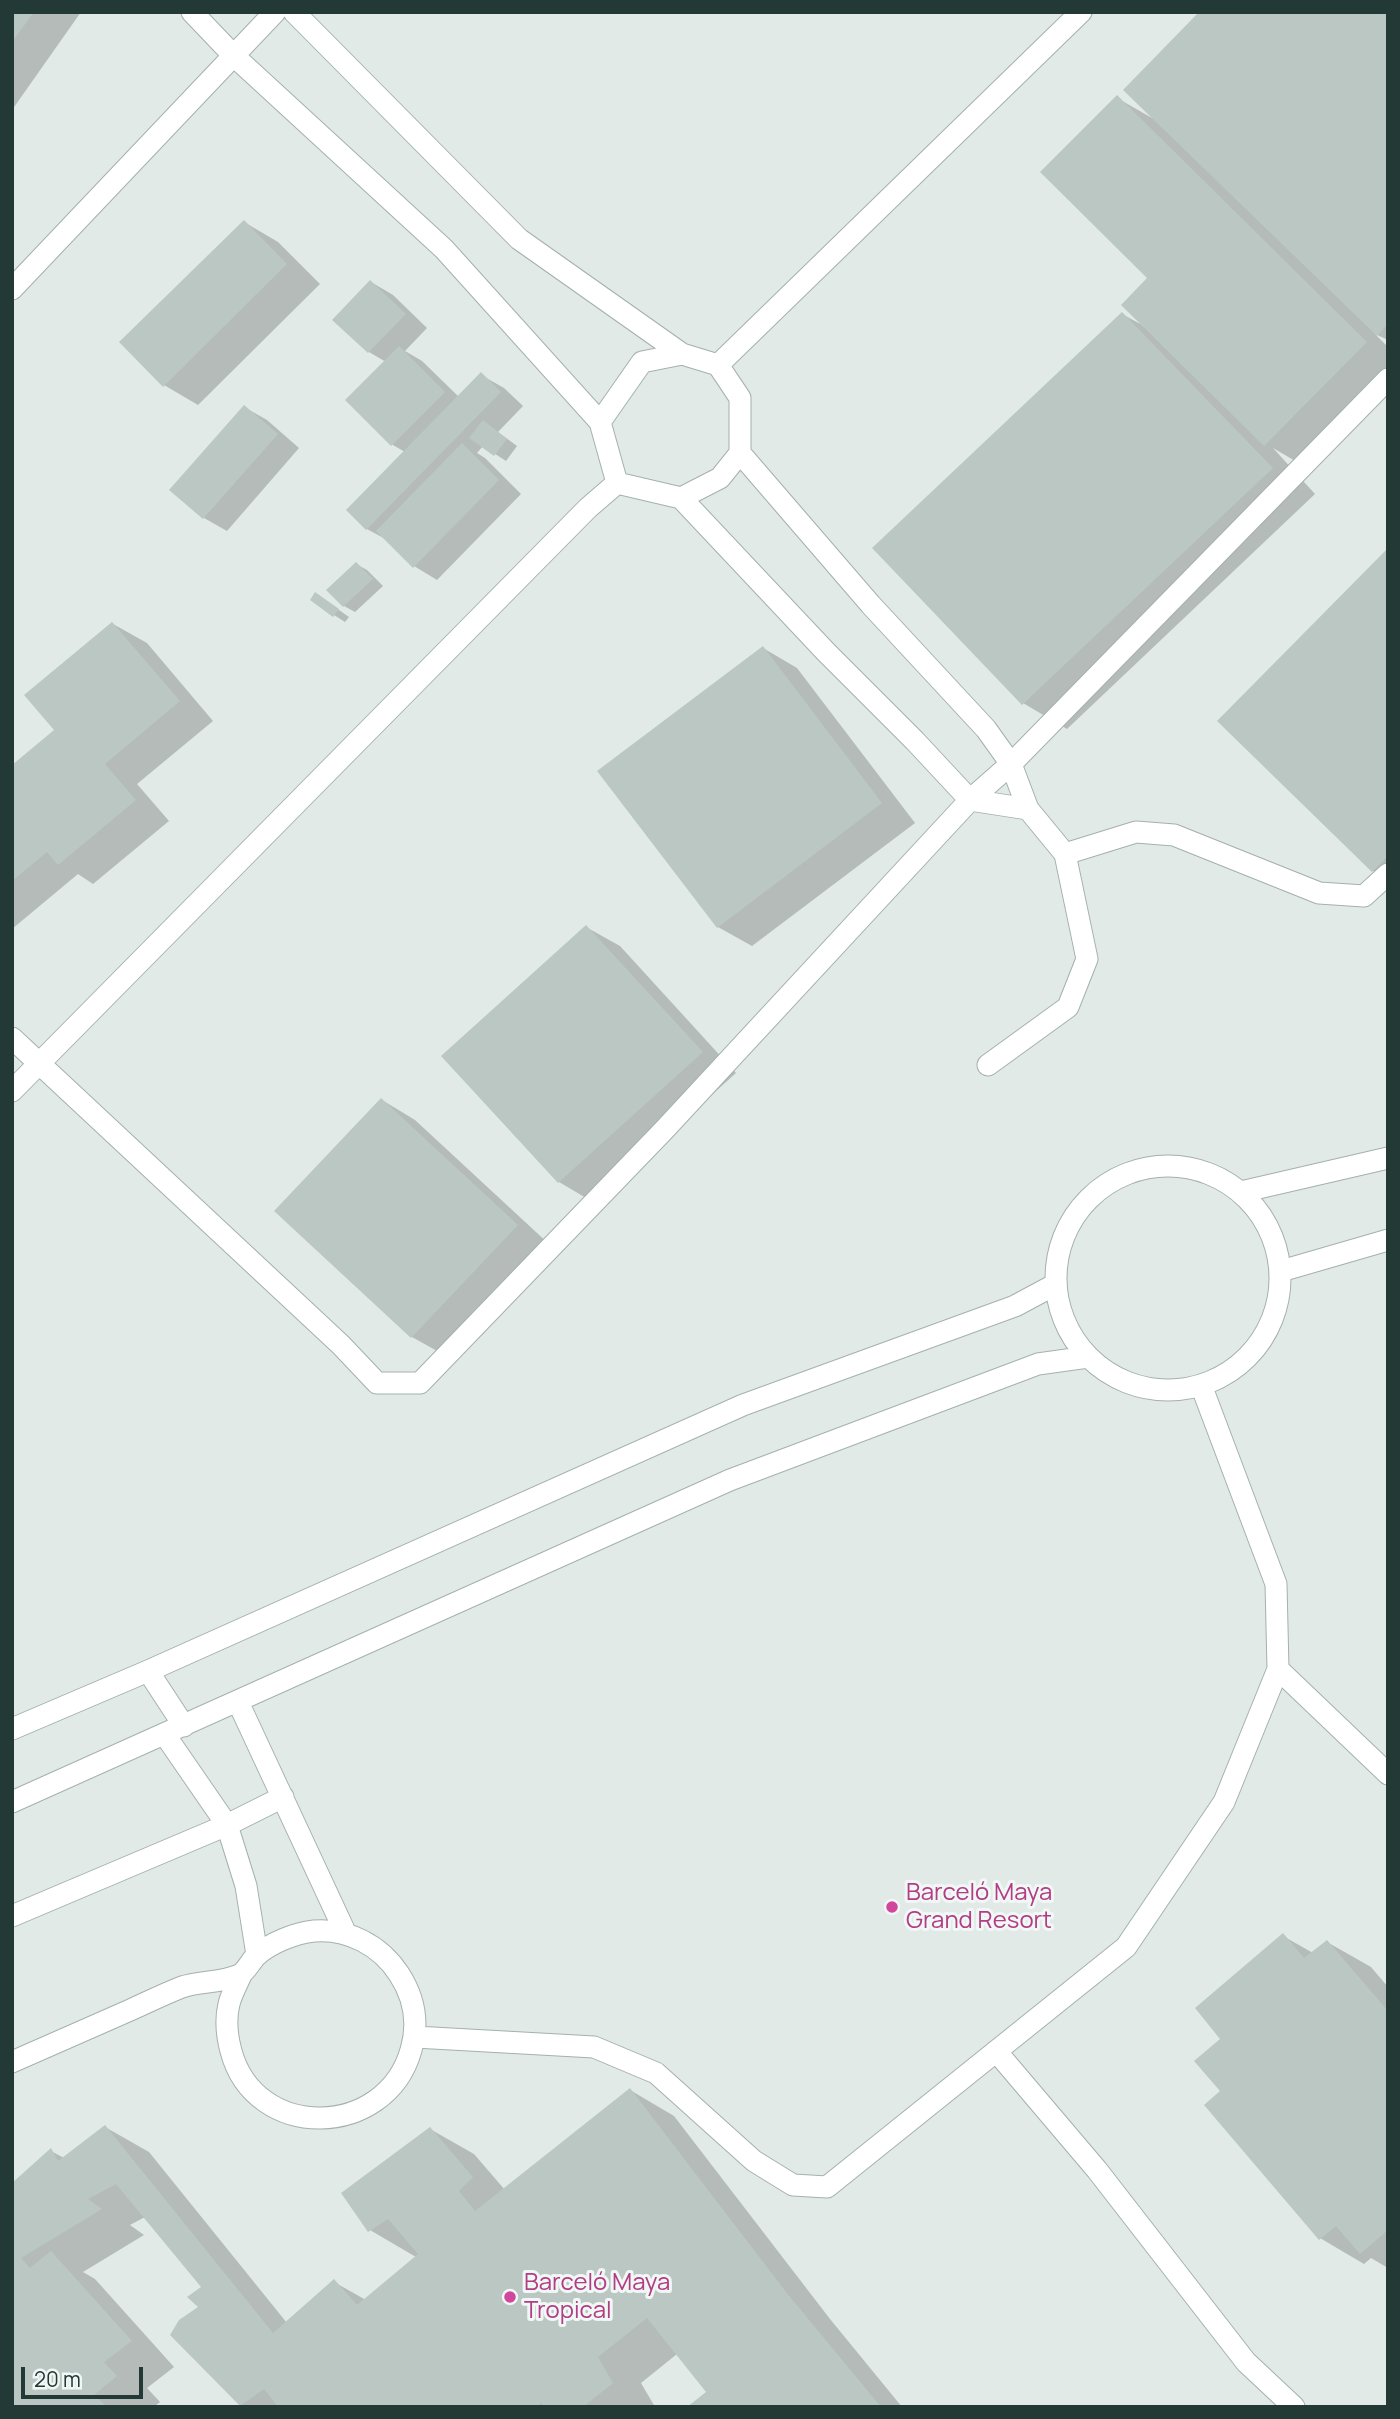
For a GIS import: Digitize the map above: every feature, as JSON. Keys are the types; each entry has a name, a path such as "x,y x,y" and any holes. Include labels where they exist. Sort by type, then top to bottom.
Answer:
{"street":[{"path":"192,12 234,56 444,249 600,422 617,483"},
{"path":"12,289 275,12"},
{"path":"294,12 519,239 682,354 718,365 740,398 740,453 720,478 681,498"},
{"path":"718,365 1081,12"},
{"path":"600,422 642,362 682,354"},
{"path":"12,1038 341,1345 377,1383 420,1383 665,1129 970,800 1011,764 1388,379"},
{"path":"740,453 871,605 986,729 1011,764 1028,809 1065,854 1087,959 1068,1007 988,1065"},
{"path":"617,483 681,498 825,652 970,800 1028,809"},
{"path":"12,1091 578,518 617,483"},
{"path":"1065,854 1136,832 1174,835 1319,892 1364,896 1388,874"},
{"path":"1241,1192 1388,1158"},
{"path":"1172,1166 1209,1174 1241,1192 1262,1215 1275,1241 1281,1271 1277,1308 1261,1342 1235,1368 1201,1385 1171,1390 1141,1387 1112,1375 1088,1357 1072,1336 1061,1311 1056,1284 1060,1247 1076,1214 1102,1187 1136,1171 1172,1166"},
{"path":"1281,1271 1388,1240"},
{"path":"12,1729 743,1405 1015,1306 1056,1284"},
{"path":"12,1802 730,1480 1038,1363 1088,1357"},
{"path":"415,2037 594,2047 656,2073 754,2161 793,2185 827,2187 1126,1947 1224,1802 1278,1669 1276,1584 1201,1385"},
{"path":"1278,1669 1388,1774"},
{"path":"148,1671 174,1730 227,1825 246,1886 257,1955"},
{"path":"238,1702 346,1934"},
{"path":"12,1916 227,1825 283,1797"},
{"path":"314,1931 346,1934 371,1945 391,1962 406,1985 415,2010 415,2037 406,2067 389,2091 364,2109 335,2118 304,2118 275,2108 251,2089 234,2063 227,2034 229,2004 241,1975 257,1955 284,1939 314,1931"},
{"path":"12,2062 183,1987 241,1975"},
{"path":"996,2052 1097,2170 1246,2362 1294,2407"}],"building":[{"path":"12,12 34,12 12,42"},
{"path":"1199,12 1388,12 1388,324 1377,336 1123,90"},
{"path":"1117,95 1367,342 1264,446 1121,305 1147,278 1040,172"},
{"path":"244,220 287,264 163,387 119,342"},
{"path":"370,280 406,314 368,353 332,320"},
{"path":"1122,312 1273,468 1022,705 872,548"},
{"path":"399,346 445,392 391,446 345,400"},
{"path":"481,372 501,392 366,530 346,510"},
{"path":"244,405 278,434 203,519 169,490"},
{"path":"483,420 507,439 494,456 469,438"},
{"path":"462,443 499,480 413,568 376,531"},
{"path":"1388,548 1388,856 1372,872 1217,721"},
{"path":"356,562 373,579 343,607 326,590"},
{"path":"315,592 339,609 333,617 310,600"},
{"path":"112,622 180,701 105,764 136,800 58,865 47,852 12,881 12,765 54,730 24,695"},
{"path":"763,646 882,803 717,928 597,771"},
{"path":"586,925 703,1052 558,1183 441,1056"},
{"path":"381,1098 518,1225 411,1338 274,1211"},
{"path":"1283,1933 1304,1958 1327,1940 1388,2011 1388,2230 1360,2254 1336,2226 1319,2240 1204,2105 1220,2091 1194,2061 1220,2039 1195,2008"},
{"path":"630,2088 786,2292 881,2407 687,2407 706,2392 647,2318 598,2357 613,2383 583,2407 544,2407 541,2403 536,2407 278,2407 264,2389 240,2406 170,2335 179,2320 198,2307 187,2297 201,2287 116,2184 88,2199 102,2209 21,2258 30,2268 51,2251 132,2341 104,2362 117,2376 94,2395 107,2407 12,2407 12,2183 51,2148 58,2161 105,2125 273,2333 334,2279 357,2305 418,2254 388,2219 368,2232 341,2193 430,2127 473,2177 459,2191 475,2211"}],"place":[{"name":"Barceló Maya Grand Resort","path":"892,1907"},
{"name":"Barceló Maya Tropical","path":"510,2297"}]}
